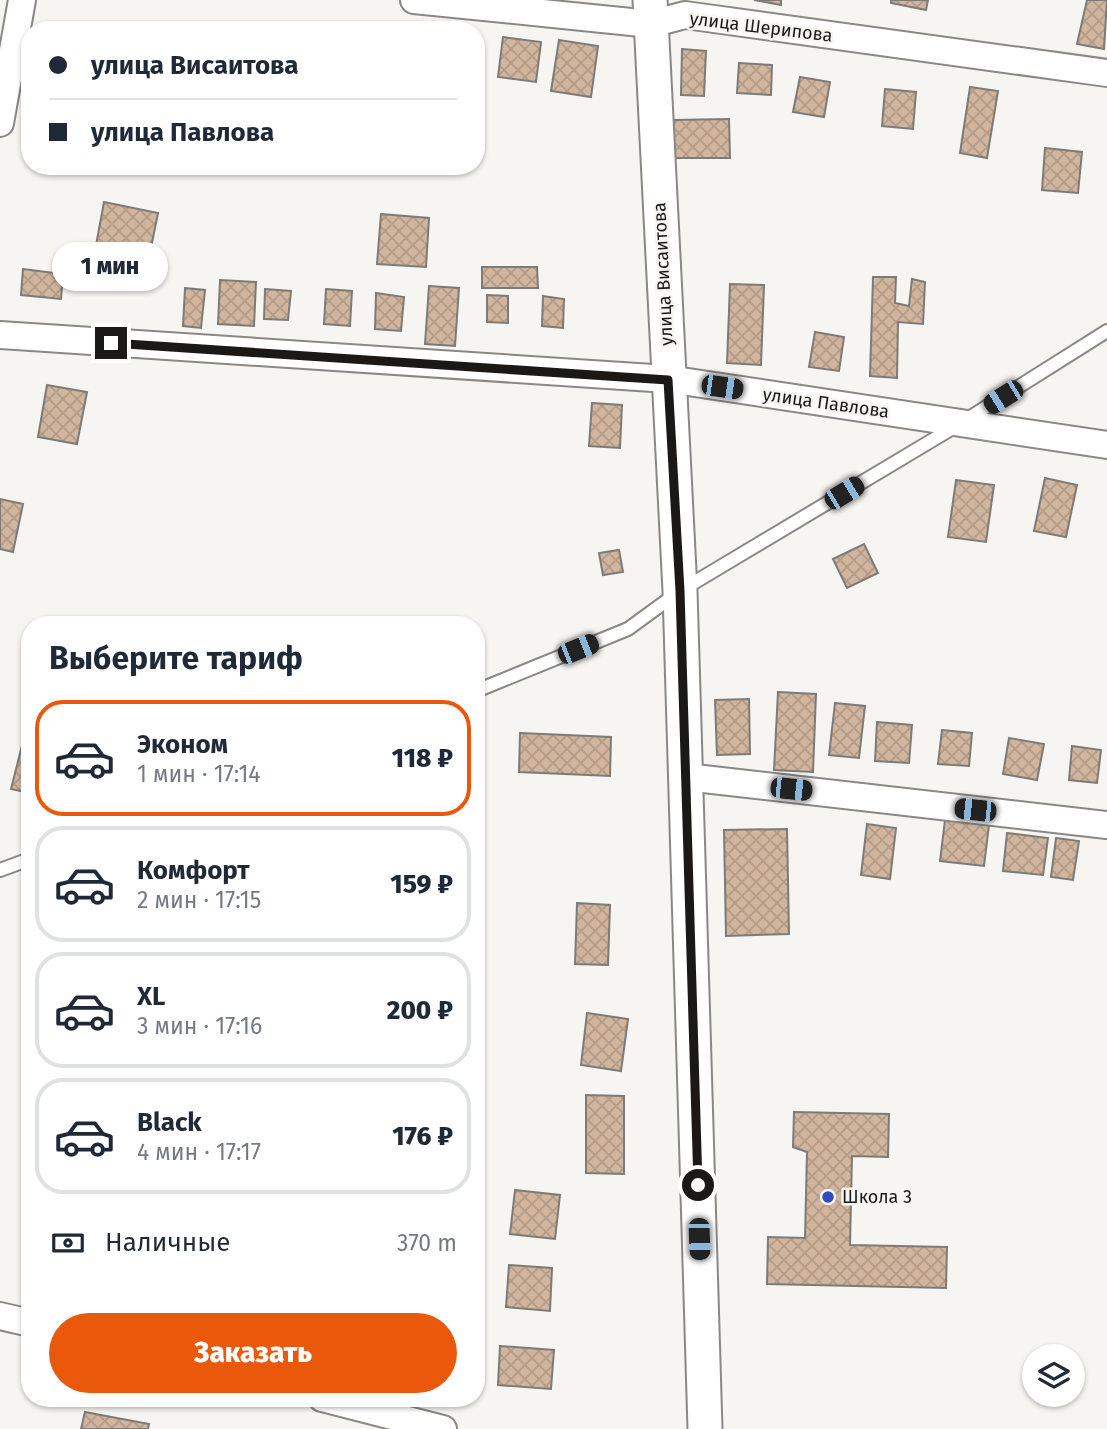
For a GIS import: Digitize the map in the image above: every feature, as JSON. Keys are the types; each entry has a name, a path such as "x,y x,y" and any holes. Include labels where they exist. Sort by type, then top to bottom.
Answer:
{"street":[{"path":"0,122 22,0"},
{"name":"улица Шерипова","path":"414,0 685,15 1107,73"},
{"name":"улица Висаитова","path":"651,12 680,591 705,1429"},
{"name":"улица Павлова","path":"0,335 668,380 1107,445"},
{"path":"686,777 1107,825"},
{"path":"0,1316 21,1321"},
{"path":"357,1407 443,1429"}],"lane":[{"path":"485,687 628,629 680,591 961,423 1107,331"},
{"path":"0,870 21,862"}],"building":[{"path":"754,0 781,0 781,5"},
{"path":"891,0 928,0 926,10 891,3"},
{"path":"1087,0 1107,0 1104,49 1077,44"},
{"path":"503,37 541,42 536,82 498,77"},
{"path":"559,40 598,46 591,97 551,91"},
{"path":"682,49 706,51 704,96 681,95"},
{"path":"739,63 772,65 771,95 737,93"},
{"path":"800,77 830,82 824,117 793,112"},
{"path":"970,87 998,91 987,158 960,153"},
{"path":"885,89 916,92 913,129 882,126"},
{"path":"729,119 730,158 674,158 673,120"},
{"path":"1045,148 1082,152 1078,193 1042,190"},
{"path":"104,202 158,213 145,278 92,267"},
{"path":"381,214 429,218 426,267 377,264"},
{"path":"482,267 537,267 538,288 482,288"},
{"path":"23,269 63,274 61,299 21,295"},
{"path":"873,277 896,277 895,303 909,306 912,279 925,282 923,324 898,322 897,378 870,376"},
{"path":"220,280 256,282 254,326 218,324"},
{"path":"730,284 764,285 761,365 727,363"},
{"path":"429,286 459,288 455,346 425,344"},
{"path":"185,288 205,290 201,328 183,326"},
{"path":"265,289 291,291 288,320 264,319"},
{"path":"326,289 352,291 350,326 324,324"},
{"path":"376,293 404,297 401,331 375,329"},
{"path":"487,295 508,296 508,323 487,322"},
{"path":"543,296 564,299 563,328 542,326"},
{"path":"815,332 844,337 839,371 809,367"},
{"path":"47,385 87,392 77,444 38,437"},
{"path":"592,403 622,405 620,448 589,446"},
{"path":"1045,478 1077,485 1066,537 1034,531"},
{"path":"956,480 994,485 986,542 948,537"},
{"path":"0,499 23,504 13,552 0,549"},
{"path":"864,544 878,573 847,588 833,559"},
{"path":"619,550 623,572 603,575 599,553"},
{"path":"778,692 816,694 813,772 774,770"},
{"path":"749,699 750,754 717,755 715,700"},
{"path":"835,703 865,706 859,758 829,755"},
{"path":"877,722 912,725 909,763 875,761"},
{"path":"942,730 972,733 969,766 938,764"},
{"path":"520,733 611,737 610,776 519,772"},
{"path":"1009,738 1044,744 1037,780 1003,774"},
{"path":"1072,746 1101,750 1097,783 1069,780"},
{"path":"21,750 21,791 11,789"},
{"path":"945,820 989,825 984,866 940,861"},
{"path":"867,824 896,828 890,879 861,875"},
{"path":"787,829 789,934 726,936 724,830"},
{"path":"1007,833 1048,838 1043,875 1003,871"},
{"path":"1056,838 1079,841 1073,880 1051,877"},
{"path":"577,903 610,905 608,965 575,964"},
{"path":"587,1013 628,1019 621,1071 581,1065"},
{"path":"586,1095 624,1096 624,1174 586,1173"},
{"name":"Школа 3","path":"794,1112 889,1114 888,1157 852,1156 850,1245 947,1247 946,1288 767,1284 768,1237 805,1238 807,1152 793,1147"},
{"path":"515,1190 560,1195 555,1239 510,1234"},
{"path":"509,1265 552,1268 550,1311 506,1307"},
{"path":"500,1346 554,1350 551,1389 498,1385"},
{"path":"85,1412 149,1424 148,1429 81,1429"}],"place":[{"name":"Школа 3","path":"828,1197"}],"route":[{"path":"111,343 668,380 680,591 698,1185"}]}
